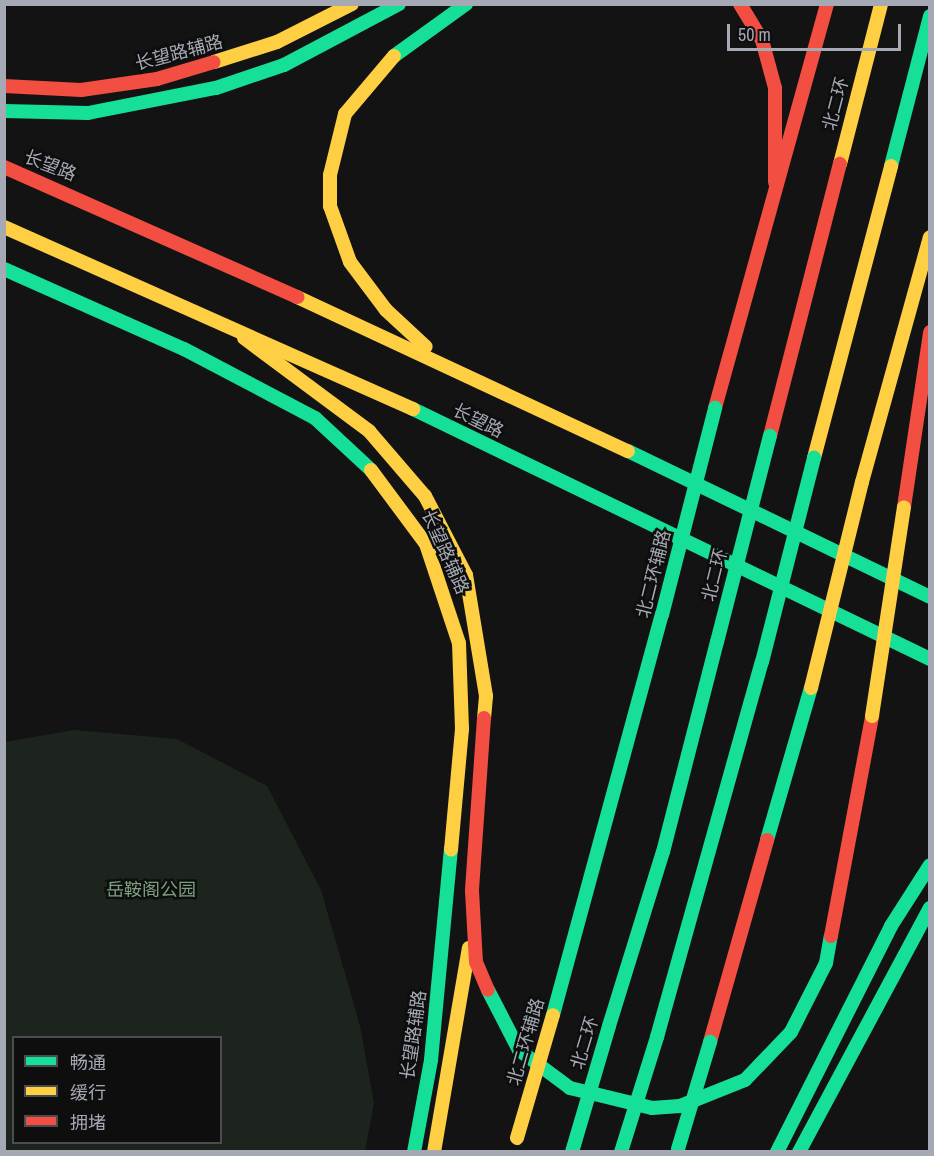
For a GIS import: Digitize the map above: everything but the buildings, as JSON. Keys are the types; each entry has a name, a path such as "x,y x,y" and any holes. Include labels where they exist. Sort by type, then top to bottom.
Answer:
{"main road":[{"name":"长望路辅路","path":"4,86 81,90 157,79 277,42 352,4"},
{"path":"4,111 88,113 216,88 284,65 399,4"},
{"path":"446,363 386,310 350,262 330,206 330,176 345,114 362,88 387,62 466,4"},
{"path":"740,4 762,40 775,88 775,182"},
{"name":"北二环辅路","path":"515,1145 662,615 775,182 827,4"},
{"name":"北二环","path":"572,1152 663,852 881,4"},
{"path":"621,1152 657,1037 762,662 930,16"},
{"name":"长望路","path":"4,167 446,363 930,597"},
{"name":"长望路","path":"4,228 244,338 391,398 930,659"},
{"path":"4,235 30,239"},
{"path":"678,1150 811,688 862,482 930,237"},
{"name":"长望路辅路","path":"4,268 184,349 315,418 387,484 430,552 459,643 462,729 431,1060 414,1152"},
{"path":"473,928 484,987 506,1032 526,1056 570,1088 652,1108 710,1097 745,1080 791,1032 826,963 872,716 930,332"},
{"path":"244,338 369,431 425,496 466,575 486,696 473,928 434,1152"},
{"path":"777,1152 891,926 930,865"},
{"path":"799,1152 930,908"}],"green space":[{"name":"岳鞍阁公园","path":"74,730 177,739 267,786 321,890 360,1026 374,1103 365,1151 5,1151 5,742"}],"traffic: fast":[{"path":"4,111 88,113 216,88 284,65 399,4"},
{"path":"394,56 466,4"},
{"path":"891,166 930,16"},
{"path":"4,269 184,349 315,418 371,470"},
{"path":"662,615 715,408"},
{"path":"413,409 930,659"},
{"path":"717,642 770,436"},
{"path":"628,451 930,597"},
{"path":"762,662 814,458"},
{"path":"553,1015 662,615"},
{"path":"609,1026 663,852 717,642"},
{"path":"657,1037 762,662"},
{"path":"767,840 811,688"},
{"path":"414,1152 431,1060 451,849"},
{"path":"777,1152 891,926 930,865"},
{"path":"799,1152 930,908"},
{"path":"488,990 519,1050 570,1088 652,1108 680,1106 745,1080 791,1032 826,963 831,936"},
{"path":"572,1152 609,1026"},
{"path":"621,1152 657,1037"},
{"path":"678,1149 710,1042"}],"traffic: slow":[{"path":"214,62 277,42 352,4"},
{"path":"840,164 881,4"},
{"path":"394,56 345,114 330,175 330,206 350,262 386,310 426,347"},
{"path":"814,458 891,166"},
{"path":"4,227 413,409"},
{"path":"862,482 930,237"},
{"path":"297,297 628,451"},
{"path":"244,338 369,431 425,496 466,575 486,696 484,718"},
{"path":"371,470 426,544 459,643 462,729 451,849"},
{"path":"811,688 862,482"},
{"path":"872,716 904,507"},
{"path":"434,1152 469,948"},
{"path":"517,1138 553,1015"}],"traffic: jam":[{"path":"740,4 762,40 775,88 775,182"},
{"path":"715,408 827,4"},
{"path":"4,86 81,90 157,79 214,62"},
{"path":"770,436 840,164"},
{"path":"4,167 297,297"},
{"path":"904,507 930,332"},
{"path":"831,936 872,716"},
{"path":"484,718 472,891 476,962 488,990"},
{"path":"710,1042 767,840"}]}
